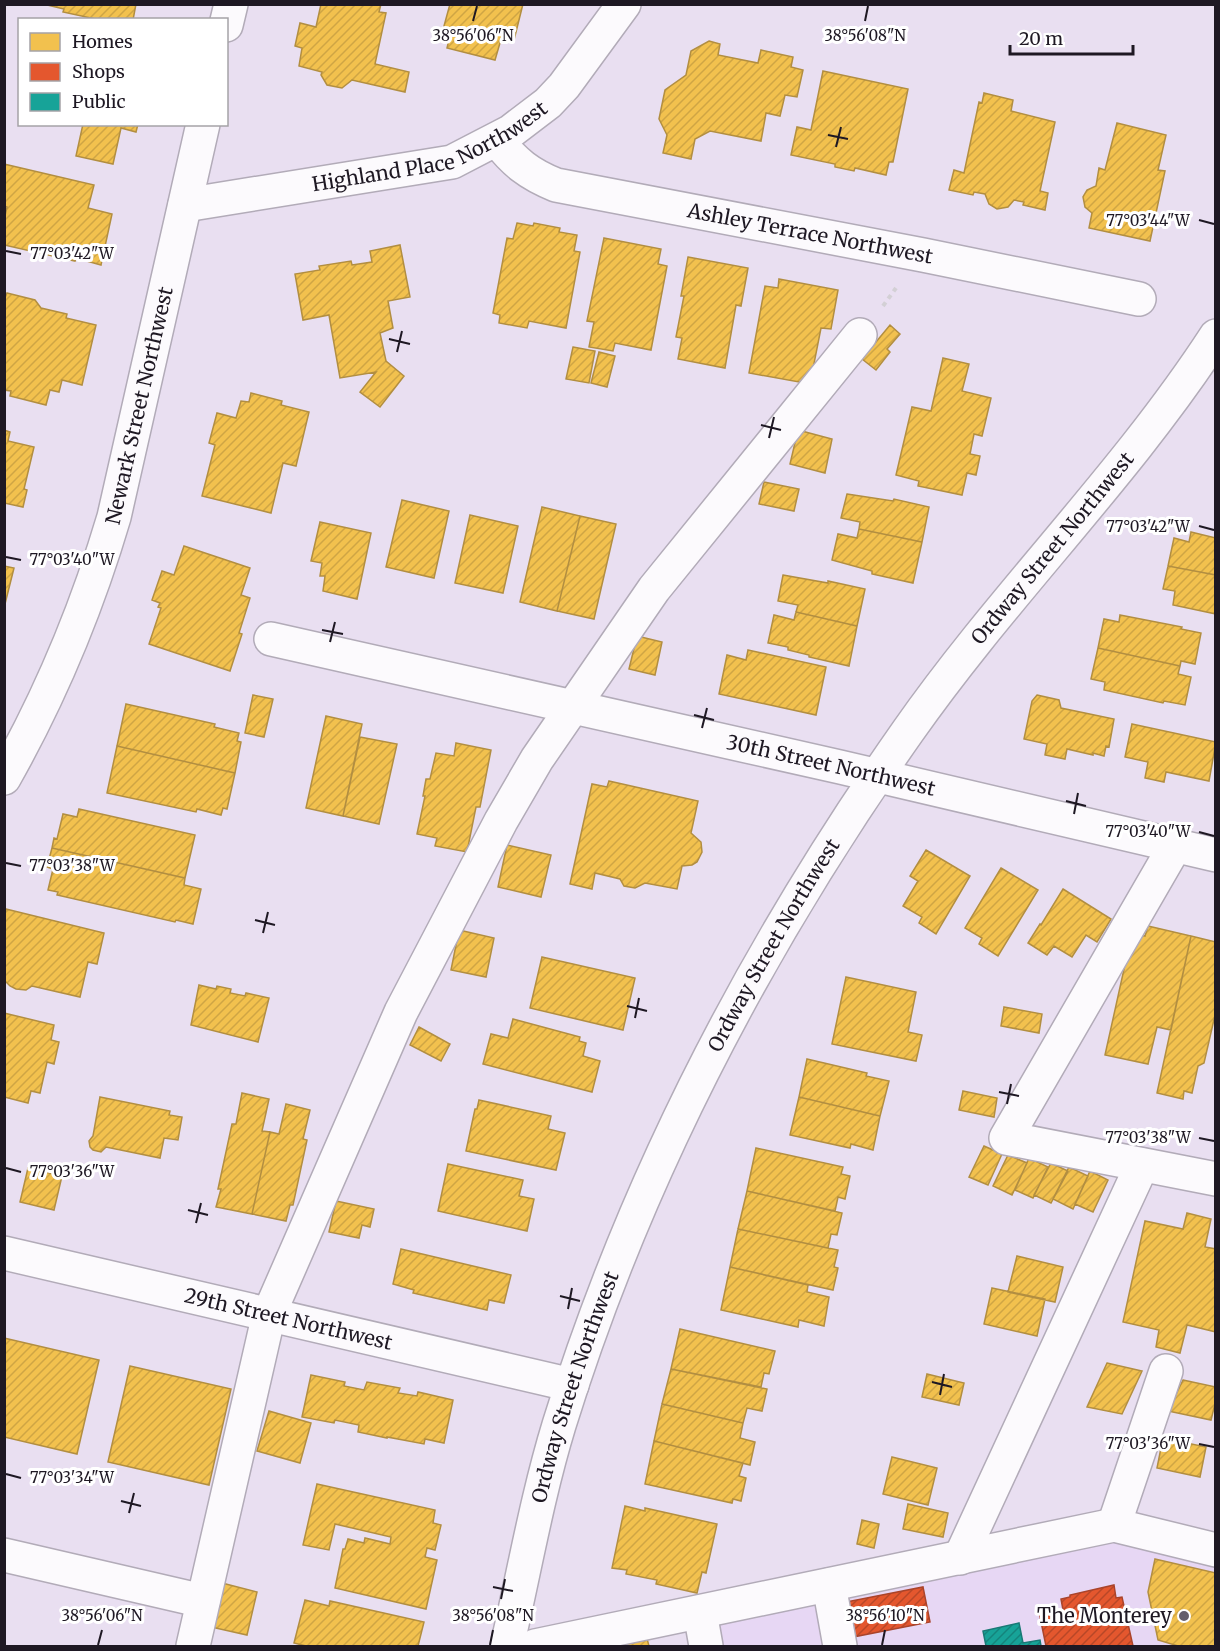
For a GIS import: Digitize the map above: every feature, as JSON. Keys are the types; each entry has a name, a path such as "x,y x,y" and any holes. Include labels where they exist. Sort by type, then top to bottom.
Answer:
{"street":[{"name":"Highland Place Northwest","path":"185,205 452,162 497,140 524,123 564,86 624,4"},
{"name":"Newark Street Northwest","path":"4,778 31,731 48,695 99,568 114,517 204,126"},
{"name":"Ashley Terrace Northwest","path":"497,140 526,170 556,185 1140,299"},
{"path":"193,1647 269,1314 401,1012 501,821 537,759 654,589 860,335"},
{"name":"Ordway Street Northwest","path":"507,1647 558,1430 602,1300 634,1220 694,1089 766,954 818,867 877,776 930,702 1143,438 1215,336"},
{"name":"30th Street Northwest","path":"271,639 573,706 1175,846 1213,847"},
{"path":"1175,846 1006,1138 1215,1179"},
{"path":"960,1558 1142,1165"},
{"name":"29th Street Northwest","path":"4,1253 572,1384"},
{"path":"1114,1525 1166,1371"},
{"path":"535,1647 1114,1525 1215,1550"},
{"path":"4,1555 203,1602"},
{"path":"828,1585 840,1647"},
{"path":"700,1612 706,1647"}],"path":[{"path":"860,335 923,255"}],"shaded area":[{"path":"1120,1532 1215,1557 1215,1646 706,1646 700,1618"}],"building: Homes":[{"path":"43,4 136,4 133,18 91,18 63,12 64,9"},
{"path":"321,4 381,4 379,12 386,13 375,64 409,72 405,92 352,80 342,88 327,85 321,75 322,72 299,66 302,48 295,46 300,23 316,27"},
{"path":"450,4 523,4 514,40 502,36 495,60 447,48 449,40 441,37"},
{"path":"709,41 720,44 718,55 758,63 761,50 793,57 791,67 803,70 797,97 785,95 780,116 766,113 761,141 710,131 695,139 691,159 663,153 667,135 659,119 665,90 686,75 691,51"},
{"path":"823,71 908,89 893,162 889,162 886,175 855,168 854,171 835,167 835,164 791,155 797,127 811,130"},
{"path":"984,93 1013,100 1011,111 1055,122 1040,191 1048,193 1045,210 1023,205 1024,202 1014,200 1008,207 997,209 989,204 985,194 974,192 973,195 949,190 954,170 964,173 979,102 982,103"},
{"path":"1117,123 1166,135 1158,170 1165,171 1150,241 1089,228 1092,213 1085,207 1083,197 1087,190 1096,186 1099,168 1105,170"},
{"path":"83,126 138,126 136,132 121,128 113,164 76,156"},
{"path":"4,164 94,185 88,208 112,214 101,265 76,258 75,261 4,245 4,220 7,207 4,206"},
{"path":"517,223 533,226 534,223 560,228 559,232 577,235 574,251 580,252 566,328 529,321 527,328 499,323 500,315 493,313 507,238 513,239"},
{"path":"604,238 661,249 658,264 667,266 651,350 615,343 613,351 589,347 594,322 587,321"},
{"path":"400,245 410,297 388,301 393,328 380,333 386,361 404,376 380,407 360,392 376,372 340,378 329,315 303,320 295,274 320,270 319,266 351,261 352,265 372,262 370,251"},
{"path":"688,257 748,268 741,306 736,305 725,368 678,359 682,338 676,337 684,296 681,296"},
{"path":"779,279 838,290 831,329 821,328 810,384 749,373 765,286 778,288"},
{"path":"7,293 35,300 41,308 67,314 66,318 96,325 82,385 62,380 59,392 50,390 46,405 10,396 11,391 4,390 4,300"},
{"path":"890,325 900,334 887,349 890,352 876,370 862,359"},
{"path":"573,347 595,351 589,383 566,379"},
{"path":"599,352 615,356 607,387 591,383"},
{"path":"943,358 969,364 962,391 991,398 982,436 974,434 970,454 980,456 976,475 967,473 962,495 918,486 919,481 896,475 912,407 931,411"},
{"path":"251,393 282,401 281,405 309,412 296,466 283,463 271,513 202,496 215,445 209,443 217,413 236,418 241,401 249,402"},
{"path":"4,430 10,432 8,441 34,447 24,489 27,490 23,507 4,503"},
{"path":"798,430 832,439 825,473 790,464"},
{"path":"764,482 799,489 794,511 759,504"},
{"path":"847,494 893,501 894,499 929,507 922,542 859,529 860,522 841,518"},
{"path":"402,500 449,511 434,578 386,567"},
{"path":"542,507 580,516 557,611 520,602"},
{"path":"470,515 518,526 503,593 455,583"},
{"path":"580,516 616,524 594,619 557,611"},
{"path":"320,522 371,533 357,599 323,591 325,576 320,576 322,563 311,561"},
{"path":"859,529 922,542 913,583 872,574 872,571 832,560 838,534 857,538"},
{"path":"1191,532 1216,538 1216,575 1168,566 1174,538 1189,542"},
{"path":"184,546 250,568 241,595 250,598 230,671 149,644 161,608 158,607 160,603 152,600 162,571 174,575"},
{"path":"4,566 14,568 4,608"},
{"path":"1168,566 1216,575 1216,614 1173,605 1175,591 1163,589"},
{"path":"783,575 865,589 857,626 796,612 798,605 778,601"},
{"path":"796,612 857,626 849,666 809,657 809,655 788,650 788,647 768,643 774,615 794,620"},
{"path":"1120,615 1201,633 1195,664 1181,661 1180,666 1098,648 1104,619 1119,622"},
{"path":"637,636 662,642 655,675 629,669"},
{"path":"1098,648 1180,666 1178,674 1191,677 1185,705 1164,701 1163,703 1104,690 1105,682 1091,679"},
{"path":"748,650 826,667 816,715 719,694 727,655 746,660"},
{"path":"253,695 273,699 264,737 245,733"},
{"path":"1037,695 1059,700 1061,708 1114,719 1109,747 1106,746 1104,756 1067,749 1065,759 1045,755 1047,744 1024,739 1032,701"},
{"path":"126,704 215,724 214,727 239,733 237,741 241,742 235,773 117,746"},
{"path":"326,716 362,724 343,816 306,808"},
{"path":"1132,724 1216,742 1209,781 1166,772 1164,782 1145,778 1148,762 1125,757"},
{"path":"360,737 397,744 379,824 343,816"},
{"path":"456,743 491,750 480,807 476,807 467,852 435,846 437,838 417,834 426,779 430,779 436,753 454,756"},
{"path":"117,746 235,773 227,809 223,808 221,815 197,809 196,812 107,793"},
{"path":"609,781 698,801 691,833 701,842 702,852 697,862 682,866 677,889 645,883 635,888 624,886 620,879 595,873 592,889 570,884 592,784 607,787"},
{"path":"79,809 195,835 185,878 52,848 54,838 57,839 63,814 77,817"},
{"path":"507,845 551,855 541,897 498,887"},
{"path":"52,848 185,878 184,885 201,889 193,924 57,895 58,892 48,890 53,869 47,867"},
{"path":"926,850 970,876 936,934 919,923 922,917 903,906 918,881 910,876"},
{"path":"1001,868 1038,890 998,956 979,944 982,938 965,928"},
{"path":"1063,889 1111,919 1097,942 1086,935 1072,957 1054,946 1047,955 1028,943"},
{"path":"6,909 104,933 97,964 88,962 80,997 32,986 26,990 16,989 4,980 4,916"},
{"path":"1148,926 1191,936 1171,1030 1157,1027 1148,1064 1105,1055 1132,933 1145,936"},
{"path":"459,930 494,938 486,977 451,970"},
{"path":"1191,936 1216,942 1216,1011 1204,1063 1198,1066 1192,1093 1184,1091 1183,1099 1157,1093"},
{"path":"542,957 635,978 623,1030 530,1008"},
{"path":"846,977 916,992 908,1032 922,1035 916,1061 832,1044"},
{"path":"199,985 216,989 217,986 231,989 230,993 245,996 246,993 269,998 258,1042 191,1025"},
{"path":"1004,1007 1042,1014 1039,1033 1001,1026"},
{"path":"4,1013 54,1025 51,1040 59,1042 54,1064 47,1062 40,1093 31,1091 28,1103 4,1097"},
{"path":"513,1019 580,1037 579,1041 586,1043 583,1056 600,1061 592,1092 483,1064 491,1034 508,1038"},
{"path":"419,1027 450,1044 441,1061 410,1045"},
{"path":"807,1059 867,1073 866,1076 889,1081 880,1116 799,1097"},
{"path":"963,1091 997,1098 994,1117 959,1110"},
{"path":"242,1093 269,1099 262,1131 270,1132 252,1214 216,1207 232,1124 236,1124"},
{"path":"100,1097 170,1111 169,1115 182,1117 178,1140 164,1138 160,1158 106,1147 101,1152 93,1150 89,1141 93,1136"},
{"path":"799,1097 880,1116 873,1150 851,1144 850,1148 790,1135"},
{"path":"479,1100 551,1116 548,1129 565,1133 556,1170 466,1151"},
{"path":"286,1104 310,1110 303,1139 307,1140 293,1205 290,1205 286,1221 252,1214 270,1132 279,1134"},
{"path":"984,1146 1002,1154 988,1185 969,1177"},
{"path":"756,1148 843,1167 841,1174 850,1176 845,1199 838,1197 835,1211 747,1191"},
{"path":"1008,1155 1027,1163 1012,1195 993,1186"},
{"path":"1029,1158 1048,1167 1033,1198 1015,1190"},
{"path":"1051,1163 1068,1171 1051,1203 1034,1195"},
{"path":"448,1164 523,1180 519,1196 534,1199 527,1231 438,1211"},
{"path":"1069,1167 1088,1176 1073,1209 1053,1199"},
{"path":"28,1168 62,1176 54,1210 20,1202"},
{"path":"1090,1171 1108,1180 1093,1212 1075,1204"},
{"path":"747,1191 842,1213 837,1235 831,1234 828,1248 738,1229"},
{"path":"336,1201 374,1209 370,1227 362,1225 359,1238 329,1232"},
{"path":"1187,1213 1211,1219 1205,1247 1216,1249 1216,1332 1187,1325 1180,1353 1156,1347 1159,1330 1123,1322 1145,1221 1183,1229"},
{"path":"738,1229 838,1250 834,1267 838,1268 833,1290 730,1267"},
{"path":"401,1249 511,1275 504,1303 489,1300 487,1310 413,1293 414,1290 393,1284"},
{"path":"1017,1256 1063,1267 1055,1302 1008,1292"},
{"path":"730,1267 808,1285 807,1292 829,1297 824,1326 799,1320 798,1327 721,1310"},
{"path":"992,1288 1045,1299 1037,1336 984,1324"},
{"path":"680,1329 775,1351 769,1374 764,1373 761,1387 671,1369"},
{"path":"4,1338 99,1360 77,1454 4,1437"},
{"path":"1107,1363 1142,1371 1122,1414 1087,1407"},
{"path":"130,1366 231,1389 209,1485 108,1462"},
{"path":"671,1369 767,1389 762,1411 747,1408 743,1423 662,1404"},
{"path":"927,1374 964,1383 959,1405 922,1397"},
{"path":"311,1375 345,1382 344,1386 364,1390 367,1382 400,1388 398,1393 417,1396 418,1392 453,1400 444,1443 425,1439 424,1444 387,1438 358,1432 359,1425 302,1417"},
{"path":"1183,1380 1216,1387 1216,1400 1211,1420 1168,1411"},
{"path":"662,1404 743,1423 740,1438 755,1442 750,1465 654,1441"},
{"path":"269,1411 311,1423 300,1463 257,1451"},
{"path":"1163,1438 1206,1447 1200,1477 1157,1468"},
{"path":"654,1441 743,1463 739,1476 746,1478 741,1501 733,1499 732,1503 645,1484"},
{"path":"892,1457 937,1468 928,1505 883,1494"},
{"path":"317,1484 435,1510 433,1523 441,1525 435,1550 427,1548 425,1557 437,1560 426,1609 335,1588 343,1549 348,1539 364,1543 365,1538 390,1544 391,1537 335,1524 329,1550 303,1545"},
{"path":"908,1504 948,1513 943,1537 903,1529"},
{"path":"625,1506 645,1511 645,1508 717,1524 706,1573 702,1572 697,1593 656,1584 657,1580 626,1574 627,1570 612,1568"},
{"path":"862,1520 879,1524 874,1548 857,1544"},
{"name":"The Monterey","path":"1155,1559 1216,1573 1216,1646 1178,1646 1158,1640 1148,1592"},
{"path":"222,1583 257,1592 247,1635 211,1627"},
{"path":"305,1600 329,1606 330,1601 424,1622 418,1646 306,1646 294,1643"},
{"path":"646,1635 649,1646 615,1646 616,1642"}],"building: Shops":[{"path":"1114,1585 1116,1598 1122,1597 1133,1646 1046,1646 1039,1612 1049,1610 1051,1617 1064,1615 1061,1599"},
{"path":"923,1587 930,1622 853,1637 846,1602"}],"building: Public":[{"path":"1019,1623 1023,1643 1040,1640 1041,1646 986,1646 983,1631"}],"place":[{"name":"The Monterey","path":"1184,1616"}]}
